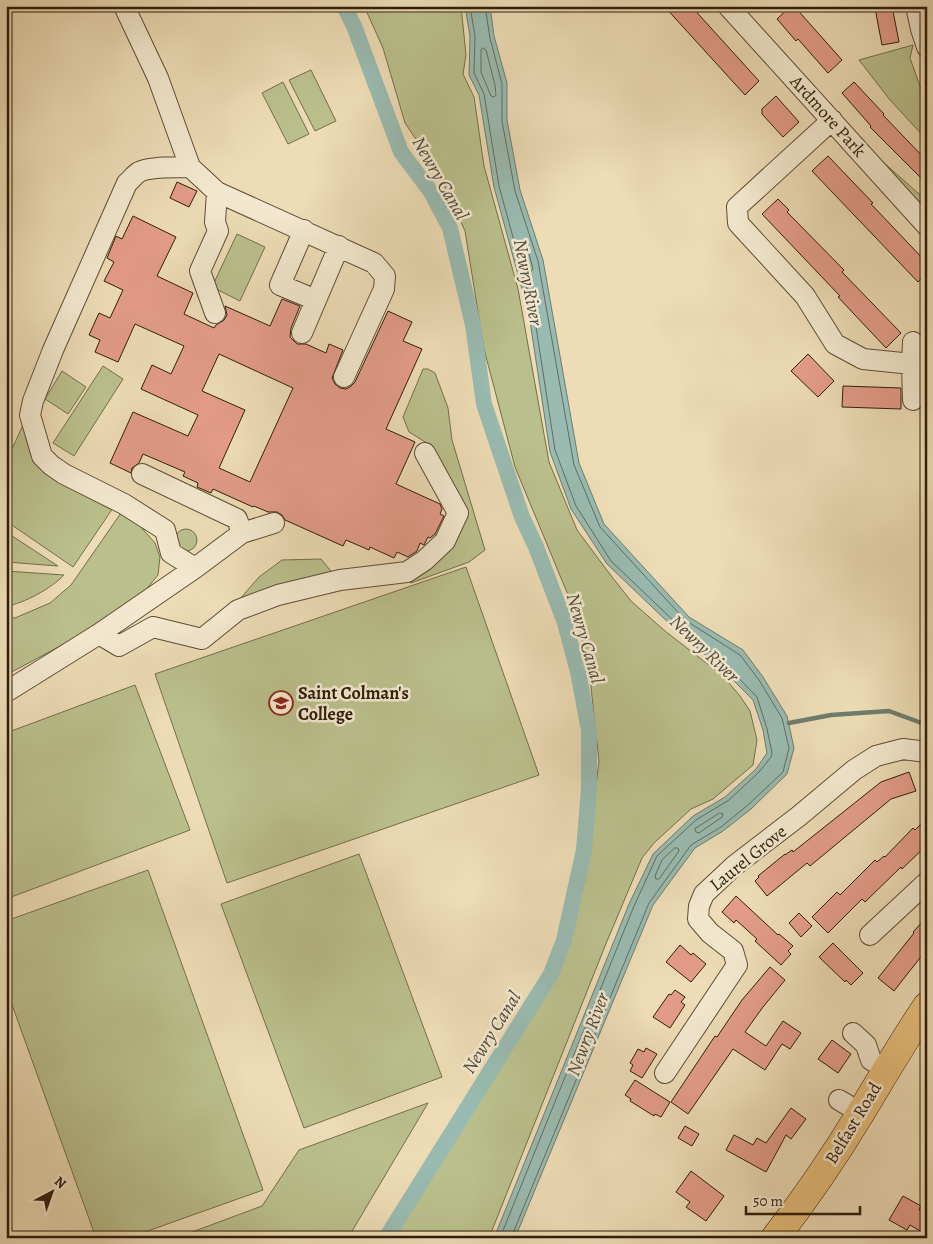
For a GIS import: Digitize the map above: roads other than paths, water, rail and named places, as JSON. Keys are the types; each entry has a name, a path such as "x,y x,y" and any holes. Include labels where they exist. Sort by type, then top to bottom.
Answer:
{"highway":[{"name":"Belfast Road","path":"776,1238 805,1200 850,1107 886,1069 927,1006"}],"street":[{"path":"124,6 158,78 190,167 217,192 340,246 374,263 385,276 384,289 344,376"},
{"name":"Ardmore Park","path":"728,6 927,226"},
{"path":"916,6 927,47"},
{"path":"832,120 737,207 738,223 805,296 835,344 863,358 912,364"},
{"path":"190,167 152,168 138,173 127,183 53,350 33,401 30,415 42,456 51,465 64,474 124,504 165,530 171,553 195,568"},
{"path":"215,313 200,271 218,231 215,222 217,192"},
{"path":"304,230 280,285 316,300"},
{"path":"302,333 340,246"},
{"path":"913,342 913,400"},
{"path":"98,634 119,646 153,627 202,639 238,610 278,595 340,580 407,572 425,560 445,541 458,512 425,454"},
{"path":"142,474 237,519 242,533"},
{"path":"6,692 98,634 195,568 242,533 274,523"},
{"name":"Laurel Grove","path":"665,1073 737,965 734,951 710,933 698,919 699,906 704,894 734,866 799,816 854,770 876,756 903,749 927,752"},
{"path":"870,935 927,882"},
{"path":"853,1033 866,1045 870,1060 886,1069"}],"water":[{"name":"Newry River","path":"465,6 490,6 494,36 507,83 507,120 520,190 543,260 579,463 604,524 689,617 743,650 763,677 787,716 794,748 787,774 751,809 723,831 695,848 653,905 515,1238 494,1238 629,904 653,854 693,816 725,797 756,769 767,753 763,730 753,700 607,564 571,509 550,452 529,315 494,187 479,95 469,75 470,36"}],"waterway":[{"name":"Newry Canal","path":"344,6 354,26 401,152 431,192 450,228 473,325 484,404 522,517 536,547 565,623 578,672 589,730 589,788 584,850 564,940 551,974 386,1238"},
{"path":"789,723 831,715 889,711 927,725"}],"place":[{"name":"Saint Colman's College","path":"281,703"}]}
